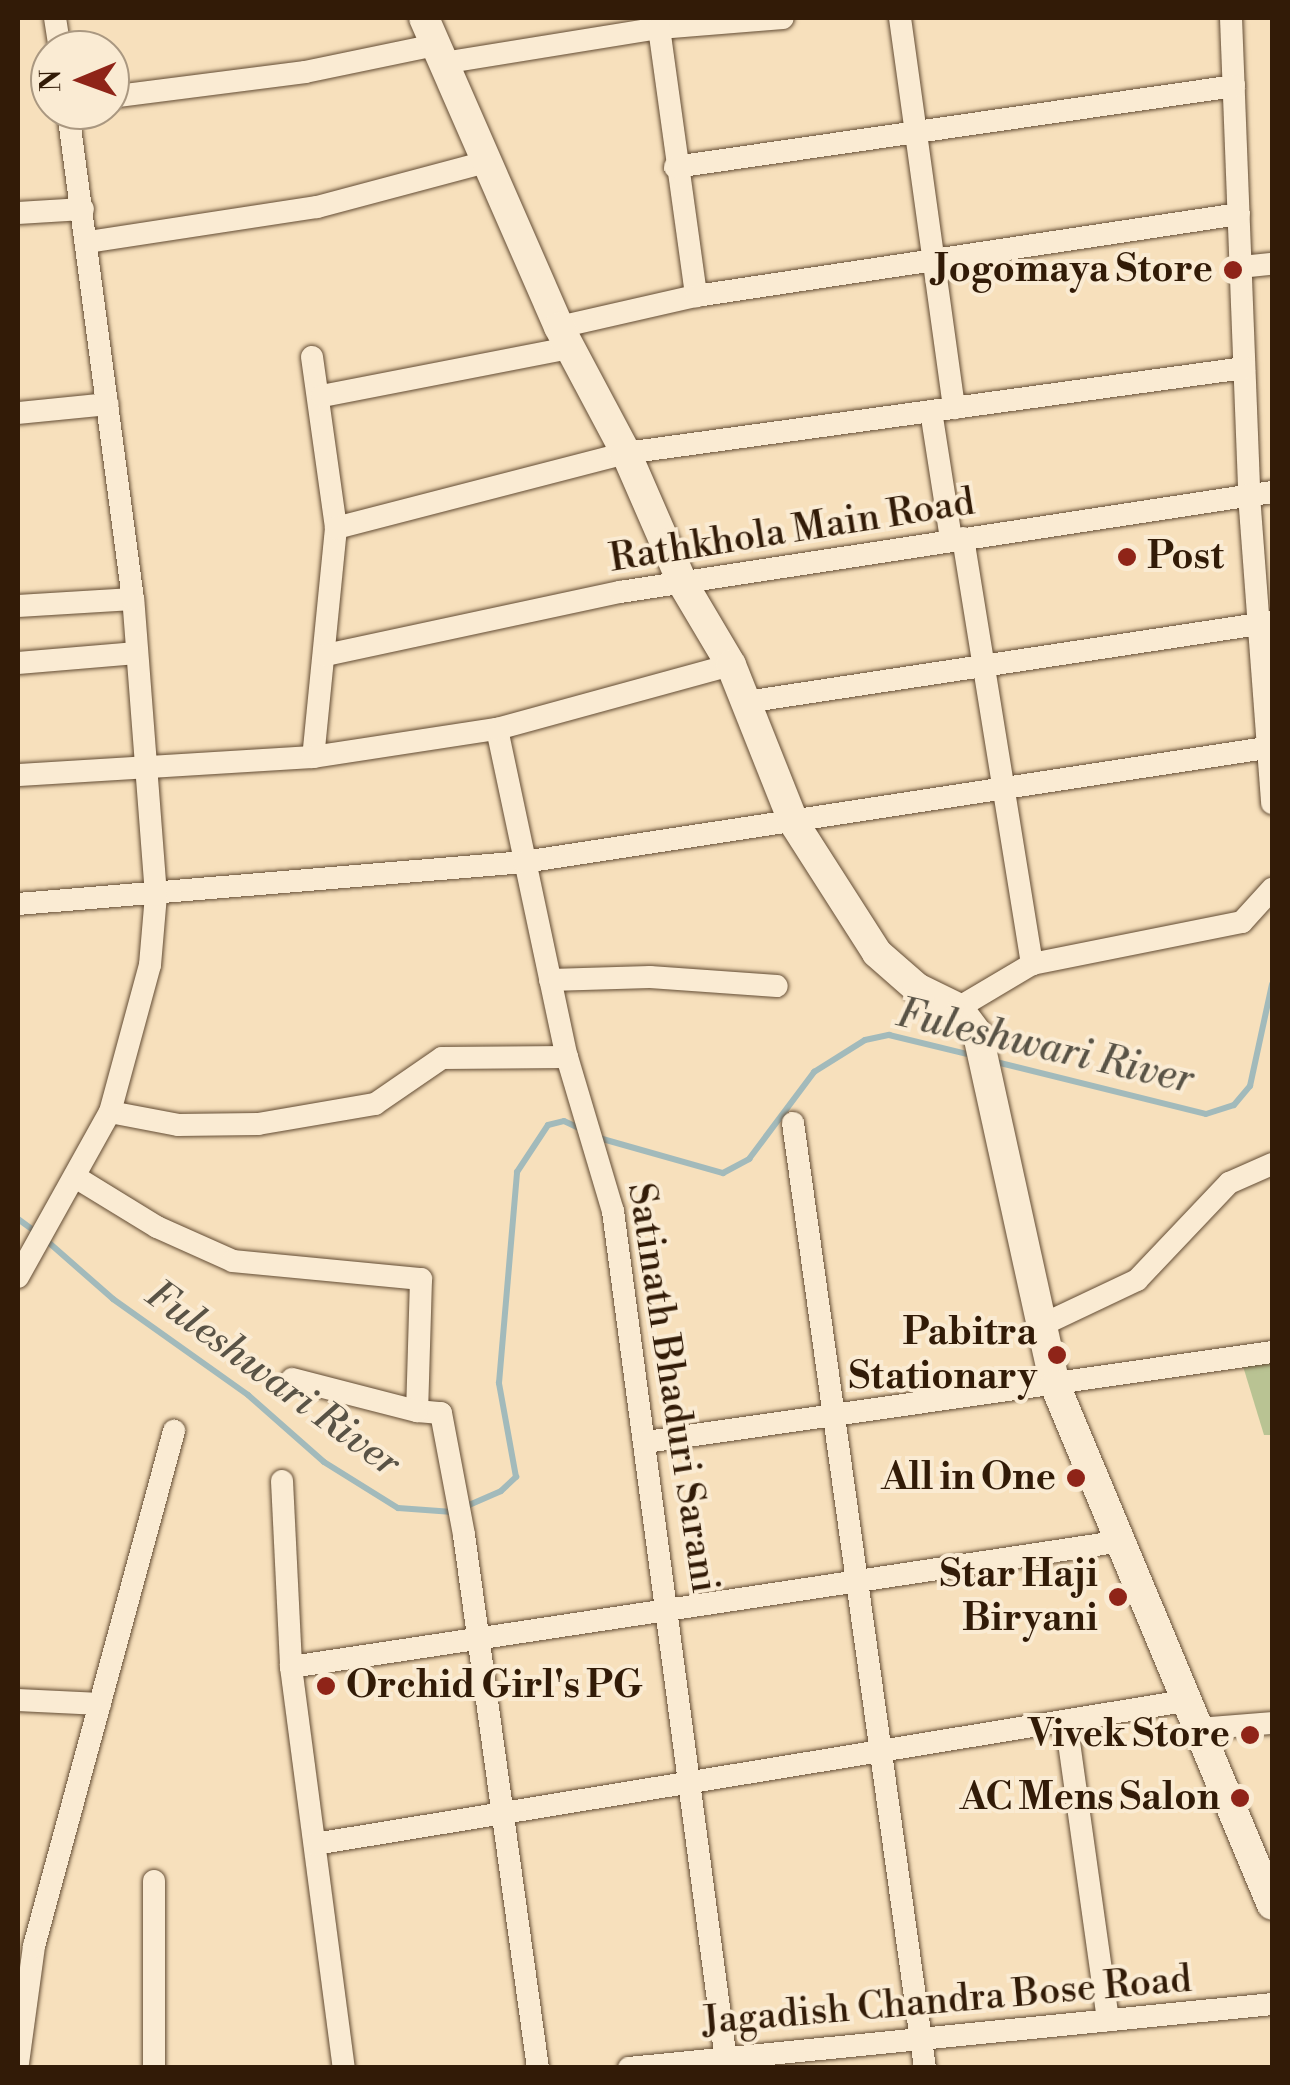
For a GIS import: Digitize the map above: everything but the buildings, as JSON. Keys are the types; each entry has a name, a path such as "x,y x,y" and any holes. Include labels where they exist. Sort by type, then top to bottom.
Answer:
{"street":[{"path":"130,94 305,72 434,42 783,18"},
{"path":"900,18 912,134 934,265 942,410 957,538 983,666 1032,964"},
{"path":"1232,18 1244,368 1261,494 1272,803"},
{"path":"670,24 675,168 696,296"},
{"path":"434,42 564,338 626,454 683,584 731,666 794,823 878,953 918,988 958,1008 978,1035 1055,1385 1116,1542 1272,1905"},
{"path":"675,168 1234,86"},
{"path":"20,1272 78,1178 110,1112 150,965 156,895 133,599 71,130"},
{"path":"88,242 317,207 486,162"},
{"path":"18,213 83,209"},
{"path":"322,396 564,338 696,296 934,265 1238,214"},
{"path":"1241,267 1272,264"},
{"path":"312,357 322,396 336,528 313,757"},
{"path":"336,528 626,454 1244,368"},
{"path":"18,412 108,404"},
{"name":"Rathkhola Main Road","path":"326,655 683,584 957,538 1261,494"},
{"path":"18,606 133,599"},
{"path":"746,702 1267,623"},
{"path":"18,663 137,653"},
{"path":"18,774 313,757 497,729 731,666"},
{"name":"Satinath Bhaduri Sarani","path":"497,729 567,1058 599,1149 671,1610 726,2061"},
{"path":"18,904 524,862 1271,747"},
{"path":"958,1008 1032,964 1242,922 1272,892"},
{"path":"550,980 650,976 776,986"},
{"path":"110,1112 178,1124 258,1124 375,1104 442,1058 567,1058"},
{"path":"793,1123 838,1416 925,2068"},
{"path":"1042,1325 1137,1280 1229,1182 1272,1164"},
{"path":"78,1178 157,1227 233,1261 421,1279 417,1412"},
{"path":"646,1442 1272,1352"},
{"path":"292,1379 417,1412 440,1413 480,1639 538,2068"},
{"path":"18,2047 34,1946 174,1431"},
{"path":"282,1481 291,1667 344,2068"},
{"path":"291,1667 1116,1542"},
{"path":"18,1700 100,1704"},
{"path":"315,1844 1184,1701"},
{"path":"1066,1721 1108,2020"},
{"path":"1196,1730 1272,1724"},
{"path":"154,1881 154,2068"},
{"name":"Jagadish Chandra Bose Road","path":"629,2068 1272,2004"}],"green space":[{"path":"1272,1360 1272,1435 1264,1435 1242,1363"}],"waterway":[{"name":"Fuleshwari River","path":"992,1061 1206,1114 1234,1105 1250,1086 1272,984"},
{"name":"Fuleshwari River","path":"599,1138 723,1173 749,1159 814,1072 865,1040 889,1035 971,1055"},
{"name":"Fuleshwari River","path":"47,1241 113,1299 248,1395 324,1462 398,1508 453,1512 501,1491 516,1477 499,1383 517,1172 548,1125 564,1121 579,1128"},
{"name":"Fuleshwari River","path":"18,1219 37,1233"}],"place":[{"name":"Jogomaya Store","path":"1233,270"},
{"name":"Post","path":"1127,557"},
{"name":"Pabitra Stationary","path":"1057,1355"},
{"name":"All in One","path":"1076,1478"},
{"name":"Star Haji Biryani","path":"1118,1597"},
{"name":"Orchid Girl's PG","path":"326,1686"},
{"name":"Vivek Store","path":"1250,1735"},
{"name":"AC Mens Salon","path":"1240,1798"}]}
